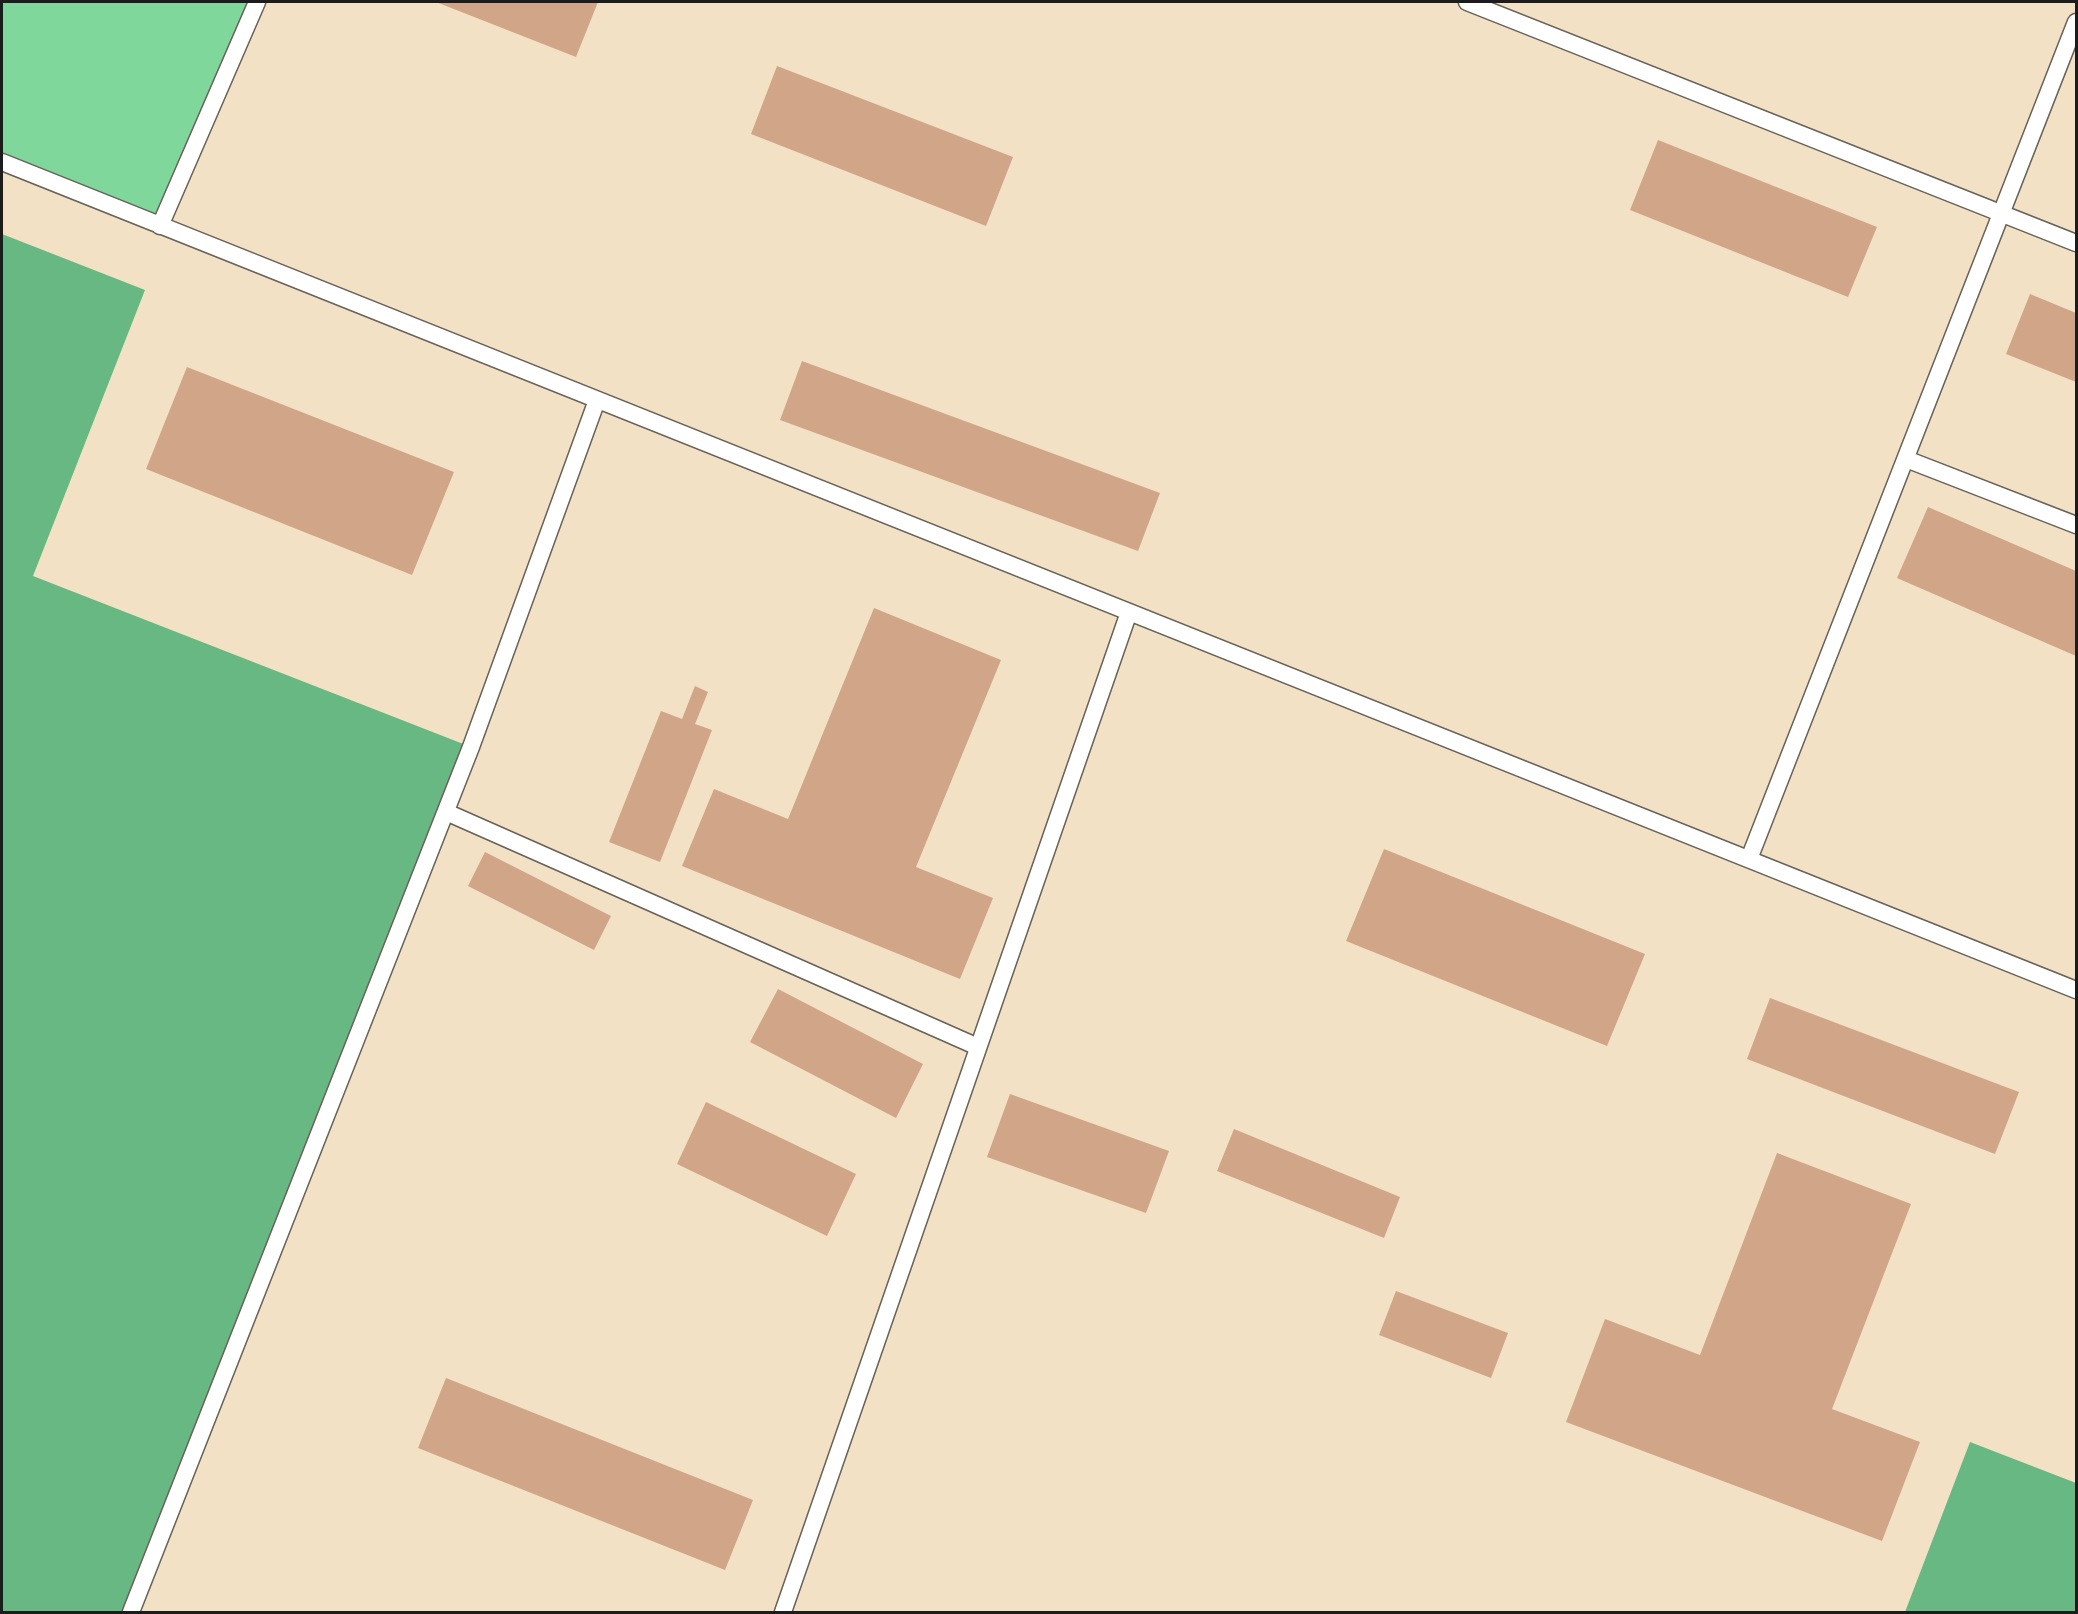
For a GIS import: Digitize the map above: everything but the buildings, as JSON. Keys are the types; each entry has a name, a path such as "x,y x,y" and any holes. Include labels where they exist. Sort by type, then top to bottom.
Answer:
{"lane":[{"path":"160,226 257,2"},
{"path":"1467,2 2076,243"},
{"path":"1749,859 2076,22"},
{"path":"2,162 2076,990"},
{"path":"131,1612 446,812 597,400"},
{"path":"1906,459 2076,525"},
{"path":"783,1612 1129,612"},
{"path":"446,812 978,1047"}],"green space":[{"path":"2,2 257,2 160,226 2,162"},
{"path":"2,234 145,290 33,576 471,747 131,1612 2,1612"},
{"path":"1970,1442 2076,1483 2076,1612 1905,1612"}]}
